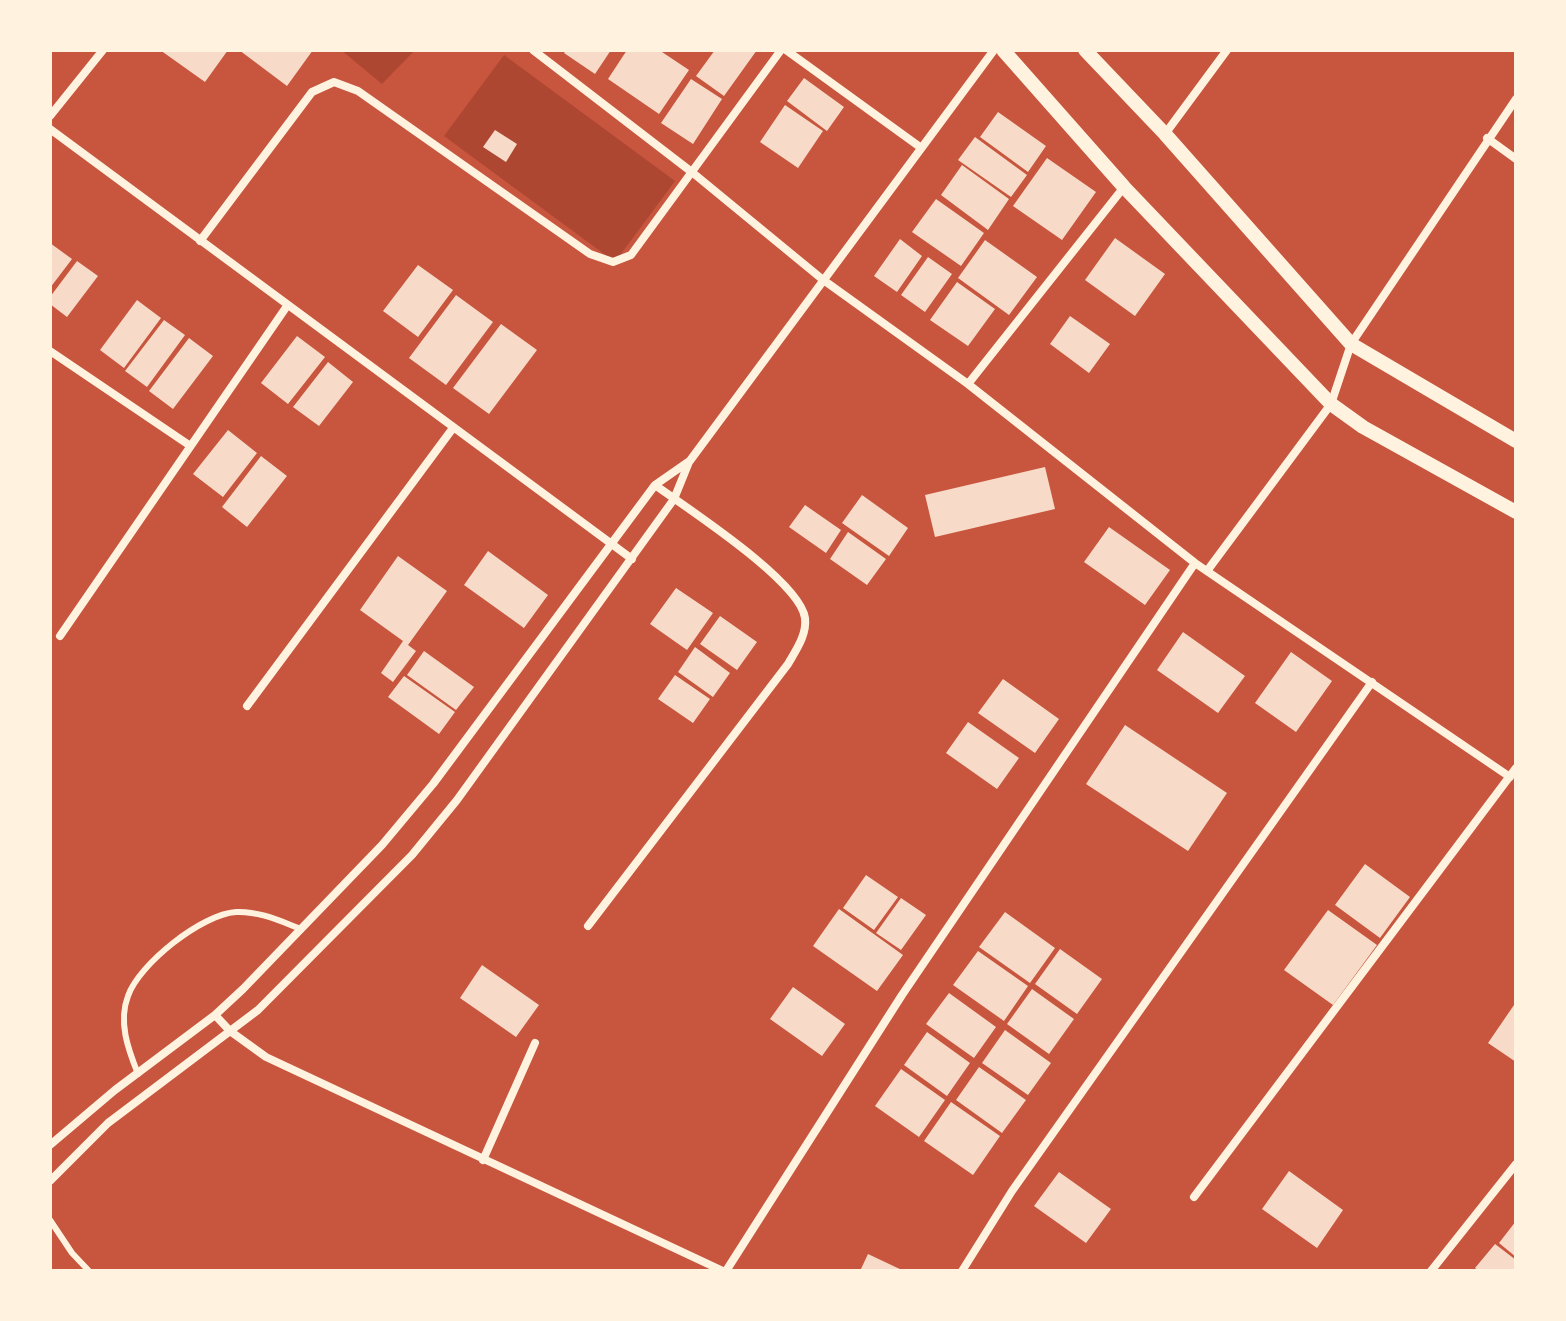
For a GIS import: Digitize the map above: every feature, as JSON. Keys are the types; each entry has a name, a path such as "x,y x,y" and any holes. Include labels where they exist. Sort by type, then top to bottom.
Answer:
{"street":[{"path":"50,116 103,50"},
{"path":"533,50 693,173 822,279 968,384 1195,563 1510,777"},
{"path":"200,241 312,92 334,82 358,91 590,254 613,262 631,255 784,50 920,147"},
{"path":"50,1181 108,1123 258,1010 436,828 674,499 689,462 994,50"},
{"path":"1003,50 1124,187 1331,404 1363,427 1516,512"},
{"path":"1085,50 1165,134 1351,344 1516,441"},
{"path":"1165,134 1227,50"},
{"path":"1207,571 1331,404 1351,344 1516,99"},
{"path":"50,129 632,559"},
{"path":"1487,138 1516,159"},
{"path":"968,384 1124,187"},
{"path":"60,636 287,306"},
{"path":"50,351 189,445"},
{"path":"247,706 453,428"},
{"path":"50,1145 215,1015 408,817 655,485 689,462"},
{"path":"588,926 788,664 804,632 805,616 796,598 765,566 655,485"},
{"path":"215,1015 230,1031 266,1057 724,1271 902,995 1195,563"},
{"path":"962,1271 1012,1191 1372,682"},
{"path":"1194,1197 1516,768"},
{"path":"483,1160 535,1043"},
{"path":"1431,1271 1516,1164"}],"lane":[{"path":"138,1074 127,1046 124,1021 128,995 151,964 186,932 202,922 235,912 262,914 301,929"},
{"path":"50,1220 72,1253 89,1271"}],"shaded area":[{"path":"341,50 415,50 382,84"},
{"path":"504,55 675,181 615,262 444,136"}],"building":[{"path":"160,50 228,50 205,82"},
{"path":"239,50 313,50 287,86"},
{"path":"566,50 611,50 595,74 564,53"},
{"path":"627,50 659,50 689,70 659,114 608,79"},
{"path":"715,50 757,50 724,96 696,76"},
{"path":"804,78 844,107 827,131 787,101"},
{"path":"691,79 722,99 693,144 661,123"},
{"path":"785,105 823,131 798,168 760,142"},
{"path":"998,112 1046,146 1028,172 980,137"},
{"path":"495,130 517,144 506,162 483,147"},
{"path":"975,137 1027,175 1011,197 958,160"},
{"path":"1047,158 1096,192 1062,240 1013,206"},
{"path":"962,165 1009,199 988,230 941,195"},
{"path":"936,199 984,233 961,266 912,232"},
{"path":"1115,238 1165,274 1135,316 1085,280"},
{"path":"900,239 922,256 897,292 874,276"},
{"path":"985,240 1037,277 1009,315 958,278"},
{"path":"50,243 72,259 50,288"},
{"path":"928,257 952,274 925,312 901,295"},
{"path":"77,261 98,276 67,317 50,304 50,297"},
{"path":"418,265 453,290 418,337 383,311"},
{"path":"957,282 995,309 968,346 930,320"},
{"path":"456,295 493,322 446,385 409,358"},
{"path":"137,300 161,318 124,368 100,350"},
{"path":"1070,316 1110,344 1089,373 1050,344"},
{"path":"164,320 185,335 147,387 125,371"},
{"path":"501,324 537,350 489,414 453,388"},
{"path":"297,336 325,357 288,404 261,383"},
{"path":"189,338 213,356 173,409 149,391"},
{"path":"328,362 353,382 319,426 293,407"},
{"path":"228,430 257,453 223,497 193,474"},
{"path":"261,456 287,476 247,527 222,507"},
{"path":"1045,467 1055,509 935,537 925,495"},
{"path":"862,495 908,528 889,556 842,523"},
{"path":"805,505 841,530 826,553 789,527"},
{"path":"1109,527 1170,570 1145,605 1084,562"},
{"path":"848,532 886,559 867,585 830,559"},
{"path":"488,551 548,595 524,628 464,585"},
{"path":"398,556 447,591 408,645 416,651 393,682 381,673 403,641 360,610"},
{"path":"676,588 713,613 687,650 650,624"},
{"path":"720,616 757,642 737,670 700,644"},
{"path":"1183,632 1245,676 1218,713 1157,670"},
{"path":"695,647 730,673 713,697 678,672"},
{"path":"424,651 474,687 456,710 407,675"},
{"path":"1291,652 1332,681 1296,732 1255,703"},
{"path":"675,675 710,699 693,723 658,699"},
{"path":"404,676 455,712 439,734 388,697"},
{"path":"1003,679 1059,719 1035,753 978,713"},
{"path":"968,722 1019,758 997,789 946,753"},
{"path":"1125,725 1227,793 1188,851 1086,784"},
{"path":"1365,864 1410,897 1380,938 1335,905"},
{"path":"866,875 898,897 874,930 843,908"},
{"path":"901,898 926,915 901,950 876,933"},
{"path":"839,909 903,955 877,991 813,946"},
{"path":"1328,910 1377,945 1333,1005 1284,970"},
{"path":"1005,912 1055,948 1030,983 979,947"},
{"path":"1060,949 1102,979 1077,1014 1035,984"},
{"path":"978,951 1028,986 1004,1021 953,985"},
{"path":"482,965 539,1005 516,1037 460,998"},
{"path":"793,987 845,1024 822,1056 770,1019"},
{"path":"1032,989 1074,1019 1049,1054 1007,1024"},
{"path":"949,993 996,1027 974,1058 926,1024"},
{"path":"1514,1005 1516,1007 1516,1062 1488,1043"},
{"path":"1005,1030 1051,1063 1028,1095 982,1063"},
{"path":"927,1032 970,1063 947,1096 904,1065"},
{"path":"979,1067 1026,1100 1002,1133 956,1100"},
{"path":"901,1069 945,1100 919,1137 875,1106"},
{"path":"951,1102 1000,1136 973,1175 924,1141"},
{"path":"1289,1171 1343,1210 1317,1248 1262,1209"},
{"path":"1059,1172 1111,1209 1086,1243 1034,1206"},
{"path":"1516,1221 1516,1257 1499,1243"},
{"path":"1495,1244 1516,1260 1516,1271 1479,1271 1475,1268"},
{"path":"868,1254 904,1271 860,1271"}]}
